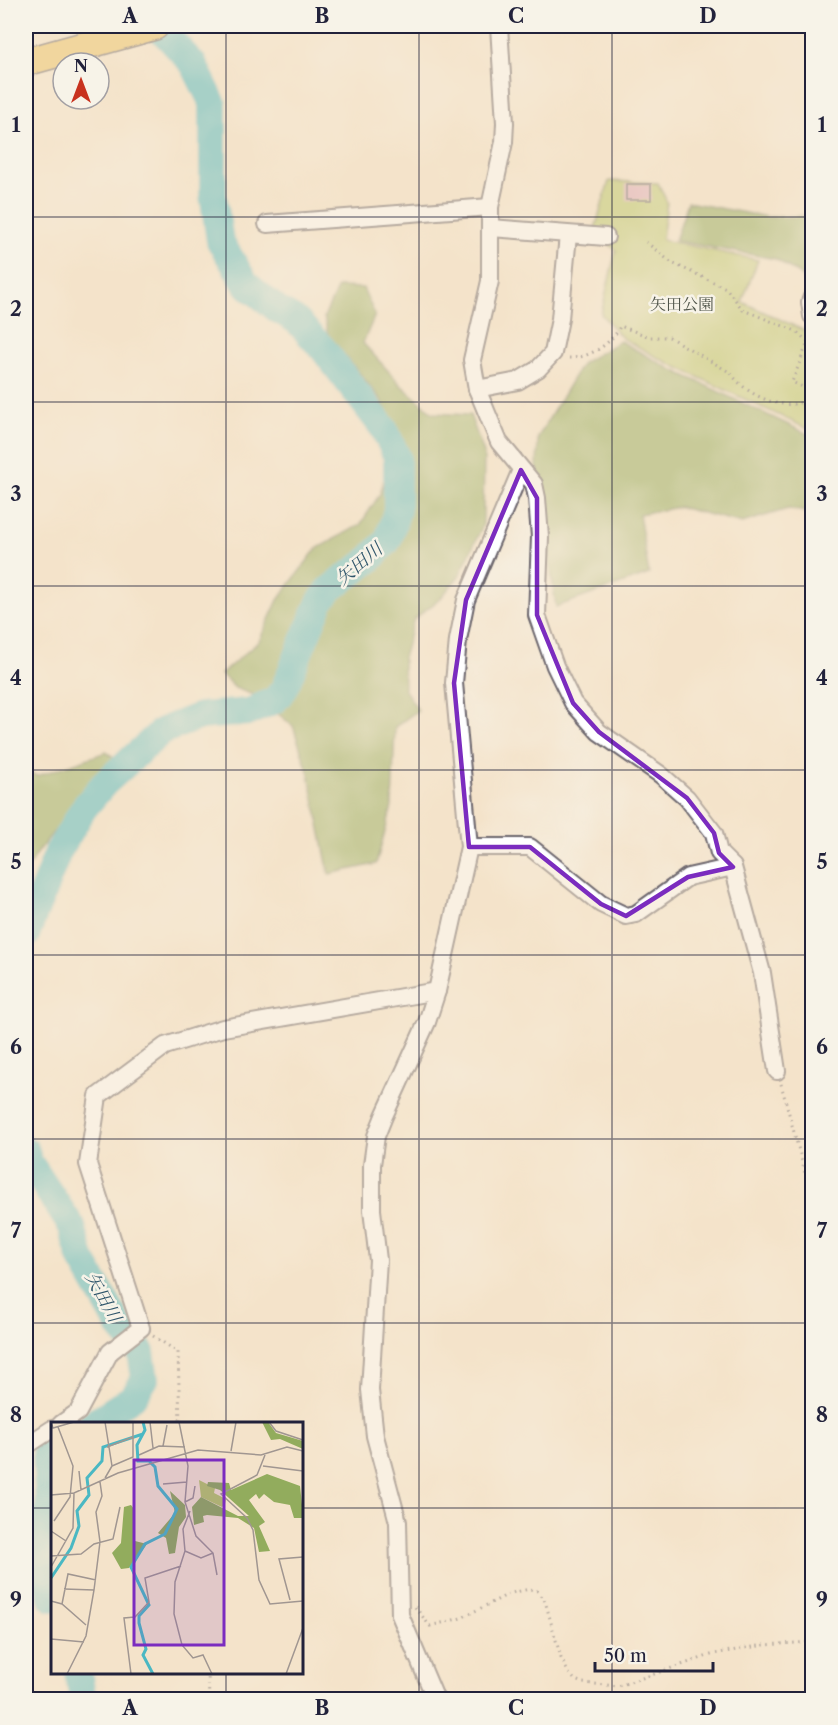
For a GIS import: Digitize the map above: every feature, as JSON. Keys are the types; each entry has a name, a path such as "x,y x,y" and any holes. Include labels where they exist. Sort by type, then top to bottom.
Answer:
{"highway":[{"path":"26,62 155,26"}],"street":[{"path":"499,26 505,123 504,142 490,207 490,281 472,360 477,389 499,442 534,484 539,510 537,615 555,666 573,704 599,732 661,775 687,798 714,833 719,853 734,867 762,973 777,1071"},
{"path":"267,224 490,207"},
{"path":"491,228 606,237"},
{"path":"477,389 518,381 538,369 552,353 560,319 568,235"},
{"path":"813,297 810,302 813,316"},
{"path":"436,1700 400,1615 398,1522 375,1436 370,1390 378,1260 372,1210 372,1166 376,1136 427,1022 469,847 454,683 458,640 465,600 521,470"},
{"path":"469,847 530,847 601,904 626,916 636,914 688,877 734,867"},
{"path":"64,1422 78,1412 110,1352 141,1328 88,1164 98,1096 165,1046 223,1028 436,991"},
{"path":"26,1446 51,1430"}],"path":[{"path":"646,242 672,263 726,288 743,310 796,331 808,342 792,382 809,390 806,402"},
{"path":"549,357 575,358 587,355 615,338 620,326 650,337 669,337 731,373 753,394 786,405 800,401 813,404"},
{"path":"777,1071 813,1199"},
{"path":"141,1328 178,1352 180,1422"},
{"path":"398,1584 430,1626 461,1618 511,1593 530,1589 537,1591 545,1601 558,1648 568,1672 575,1680 583,1683 618,1686 714,1654 764,1645 813,1642"},
{"path":"208,1674 209,1700"}],"highlighted area":[{"path":"521,470 537,498 537,615 573,703 599,732 687,798 714,833 719,853 733,867 688,877 626,916 601,904 530,847 469,847 454,683 466,600"}],"green space":[{"name":"矢田公園","path":"609,181 658,183 667,202 662,240 758,260 742,302 812,334 812,431 660,359 622,338 601,314 616,250 594,232"},
{"path":"688,202 767,217 812,216 812,295 802,276 776,259 675,241"},
{"path":"338,287 363,288 375,315 363,343 402,386 433,413 470,415 484,453 483,525 459,576 440,599 414,619 403,658 404,689 418,710 395,727 392,807 376,864 329,874 309,774 293,726 256,696 235,688 221,674 259,641 278,600 316,549 360,525 380,494 396,434 382,401 328,335 324,317"},
{"path":"620,341 667,367 812,436 812,513 788,509 742,523 679,507 639,514 649,574 556,607 537,471 538,437 582,363"},
{"path":"106,752 120,761 119,776 111,794 68,818 45,843 26,870 26,771 37,776"}],"building":[{"path":"626,184 651,184 651,200 626,200"}],"waterway":[{"name":"矢田川","path":"26,935 58,852 84,808 104,784 162,731 200,716 249,712 275,700 284,689 320,602 330,589 368,561 388,540 397,510 397,457 384,429 323,349 297,321 278,310 246,284 220,241 213,195 213,104 194,65 158,26"},
{"name":"矢田川","path":"26,1151 29,1162 72,1227 81,1258 122,1330 141,1352 145,1379 133,1397 94,1422"},
{"name":"矢田川","path":"51,1449 46,1452 49,1507 42,1523 45,1573 51,1594"},
{"name":"矢田川","path":"78,1674 83,1700"}]}
